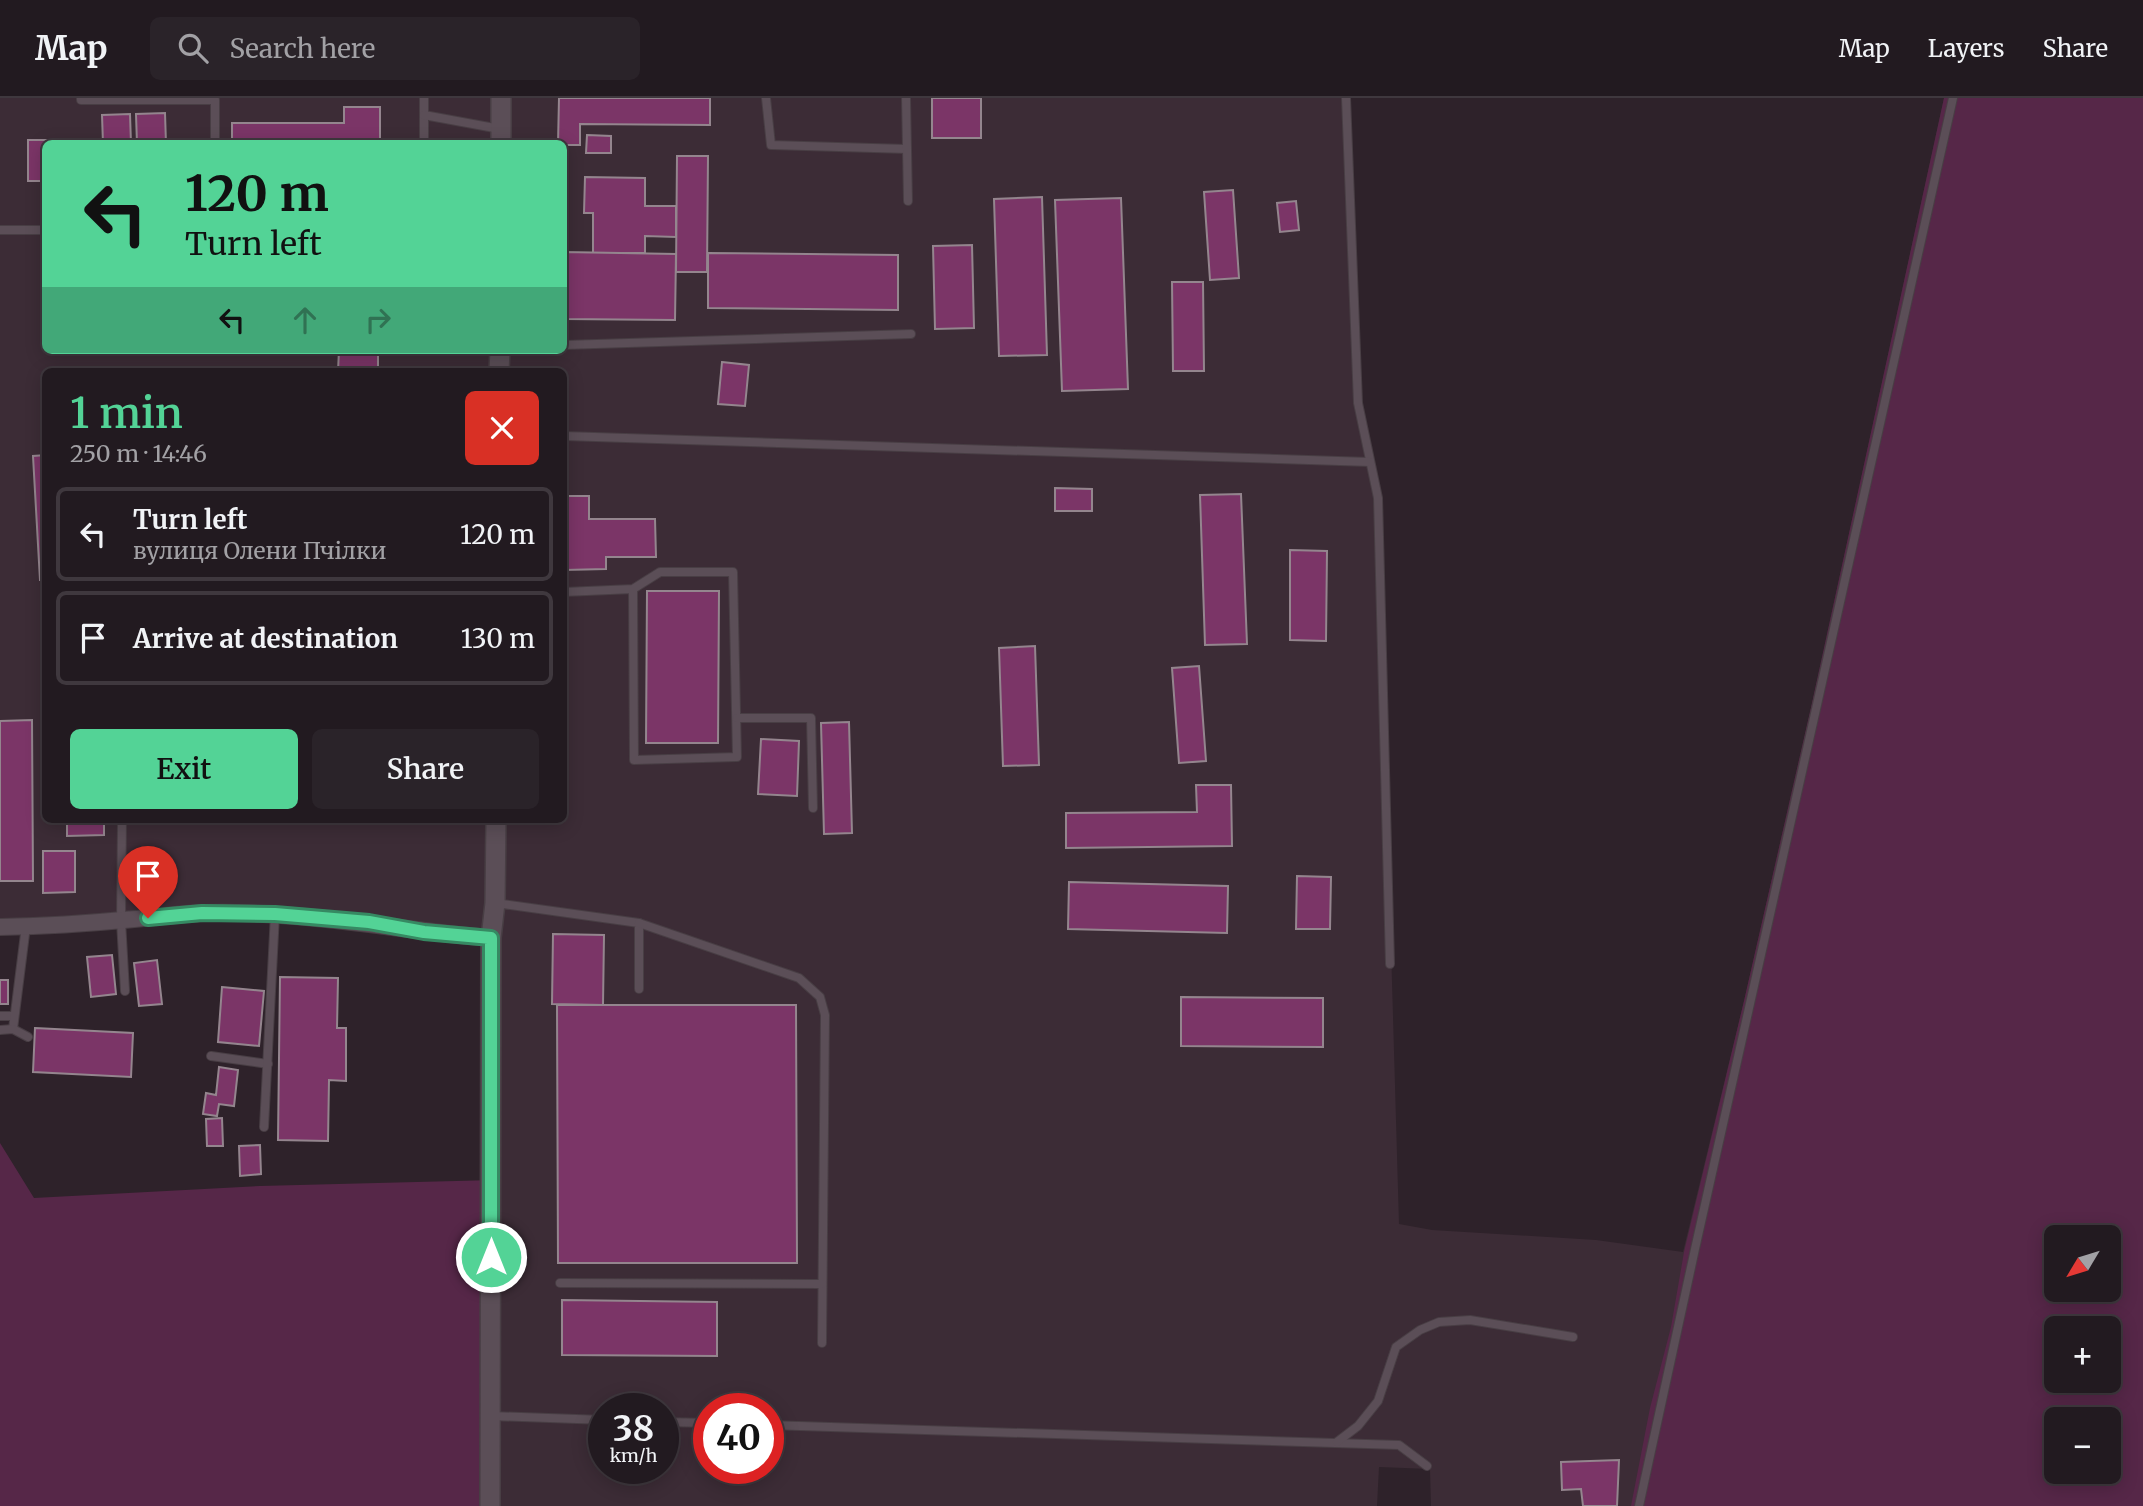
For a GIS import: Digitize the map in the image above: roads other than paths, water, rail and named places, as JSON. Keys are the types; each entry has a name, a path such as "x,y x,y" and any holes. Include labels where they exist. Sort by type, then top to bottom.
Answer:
{"street":[{"path":"501,98 501,136"},
{"path":"490,1506 491,938 495,903 496,823"},
{"path":"0,927 121,921 202,913 275,914 369,922 424,932 491,938"}],"lane":[{"path":"81,98 215,100 215,140"},
{"path":"424,98 424,140"},
{"path":"766,98 771,145 907,149"},
{"path":"906,98 908,201"},
{"path":"1346,98 1358,403 1378,498 1390,964"},
{"path":"1639,1506 1953,98"},
{"path":"424,116 501,136"},
{"path":"0,230 42,230"},
{"path":"567,345 911,334"},
{"path":"567,436 1370,462"},
{"path":"567,592 634,589 660,572 733,572 737,757 634,760 634,589"},
{"path":"737,718 811,718 813,808"},
{"path":"122,823 121,921 125,992"},
{"path":"495,903 639,922 799,978 820,997 825,1016 822,1343"},
{"path":"264,1127 275,914"},
{"path":"639,922 639,989"},
{"path":"13,1029 26,926"},
{"path":"0,1016 14,1016"},
{"path":"0,1030 13,1029 27,1037"},
{"path":"211,1056 268,1064"},
{"path":"560,1283 822,1284"},
{"path":"1336,1443 1358,1426 1378,1401 1396,1347 1420,1330 1439,1322 1470,1320 1573,1336"},
{"path":"490,1416 588,1419"},
{"path":"784,1426 1399,1445 1427,1466"}]}
